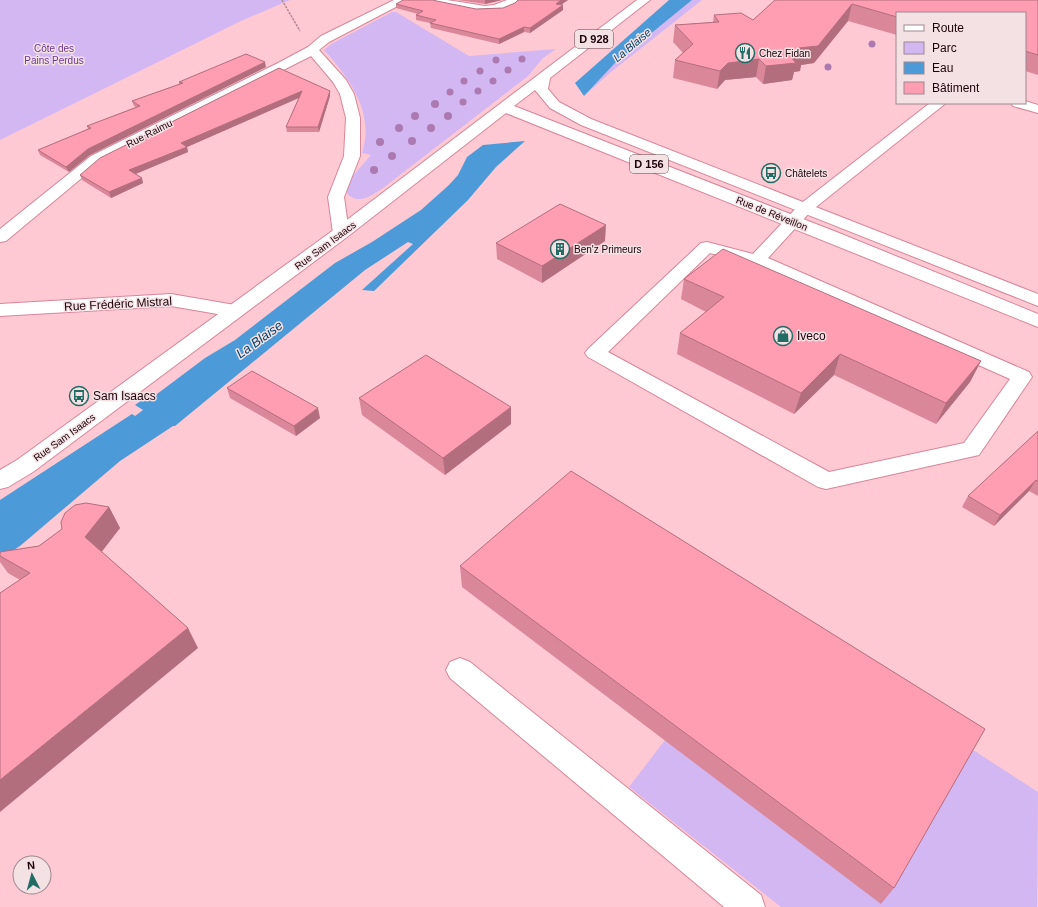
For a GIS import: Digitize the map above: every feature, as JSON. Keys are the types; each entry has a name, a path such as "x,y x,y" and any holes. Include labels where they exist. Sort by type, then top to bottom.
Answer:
{"main road":[{"name":"Rue Raimu","path":"0,237 96,160 312,50 325,39 403,0"},
{"path":"431,0 486,10 500,8 516,0"},
{"name":"Rue Sam Isaacs","path":"0,481 25,466 341,233 644,0"},
{"path":"312,50 338,80 347,94 353,118 354,133 352,156 336,197 341,233"},
{"name":"Rue de Réveillon","path":"544,78 541,89 548,101 586,122 1038,321"},
{"name":"Rue de Réveillon","path":"510,104 586,122"},
{"name":"Rue de Réveillon","path":"510,104 799,215 1037,298"},
{"path":"757,260 799,215 938,104"},
{"path":"1021,104 1038,109"},
{"path":"707,248 757,260 843,298 1022,377 972,449 826,481 594,353 707,248"},
{"name":"Rue Frédéric Mistral","path":"0,310 171,300 235,311"},
{"path":"460,670 749,907"}],"path":[{"path":"282,0 312,50"}],"green space":[{"name":"Côte des Pains Perdus","path":"0,0 290,0 241,21 0,140"},
{"path":"692,0 702,0 611,72 584,96 616,62"},
{"path":"392,12 396,12 469,56 556,49 543,58 528,76 378,192 367,198 356,199 351,197 346,192 349,180 371,155 362,153 365,138 363,110 351,85 324,50 331,44"},
{"path":"665,740 970,748 1038,792 1037,907 781,907 629,787"}],"water":[{"name":"La Blaise","path":"669,0 692,0 616,62 584,96 575,83"},
{"name":"La Blaise","path":"525,141 496,167 468,200 374,291 362,290 413,244 408,242 365,270 175,426 120,461 20,546 0,559 0,500 132,414 135,416 143,410 135,405 149,395 153,397 205,358 235,340 335,263 372,242 421,210 458,175 467,157 483,145"}],"building":[{"path":"403,0 432,0 476,9 503,8 515,3 518,0 561,0 556,4 563,5 530,28 524,27 499,39 430,23 436,20 416,15 423,11 396,4"},
{"path":"775,0 1038,0 1038,55 1026,51 1026,12 896,12 896,17 852,4 818,46 799,48 804,54 789,55 796,63 766,66 759,59 728,63 720,71 675,60 693,44 675,25 719,22 714,15 741,13 753,20"},
{"path":"246,54 265,62 88,149 66,167 38,150 91,128 87,126 140,106 132,101 183,83 179,82"},
{"path":"279,68 330,91 318,127 286,127 302,91 181,143 187,147 129,170 142,178 109,192 80,175 100,158"},
{"path":"560,204 606,225 542,266 496,243"},
{"name":"Iveco","path":"723,249 981,361 946,403 840,354 801,393 680,333 724,297 684,279"},
{"path":"426,355 511,407 443,458 359,398"},
{"path":"252,371 318,408 294,426 227,388"},
{"path":"1038,431 1038,482 1036,480 1000,515 968,496"},
{"path":"571,471 985,729 894,888 460,566"},
{"path":"86,503 109,507 85,537 188,628 0,780 0,593 30,573 0,556 0,552 39,546 62,529 61,522 65,513 75,505"}],"place":[{"name":"Chez Fidan","path":"745,53"},
{"name":"Châtelets","path":"771,173"},
{"name":"Ben'z Primeurs","path":"560,249"},
{"name":"Iveco","path":"783,336"},
{"name":"Sam Isaacs","path":"79,396"}]}
